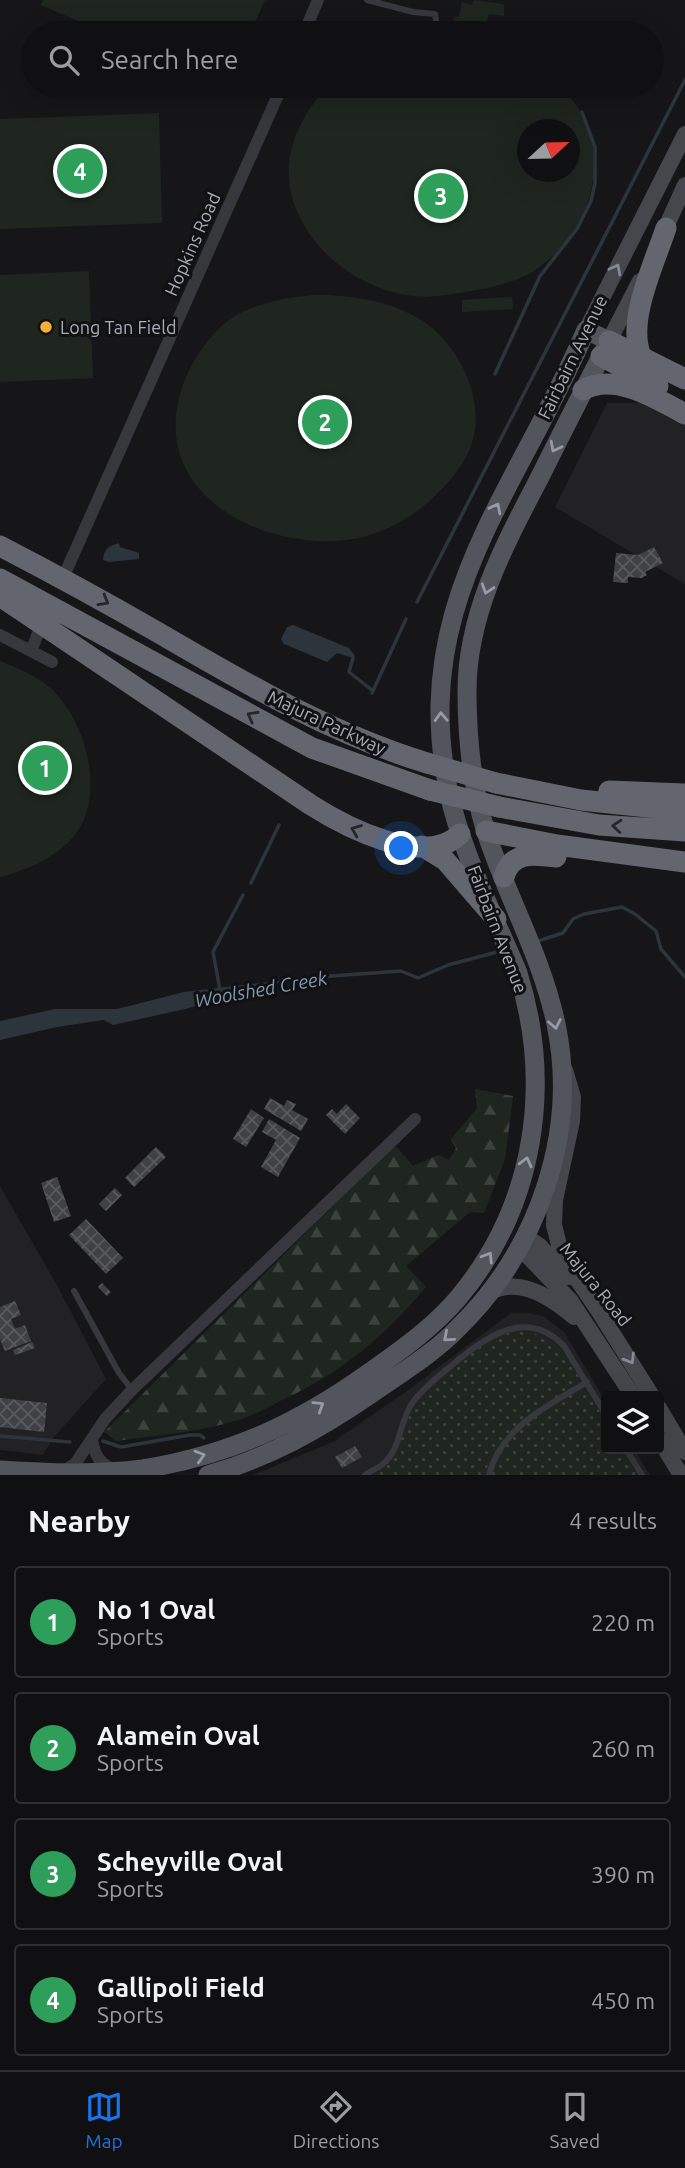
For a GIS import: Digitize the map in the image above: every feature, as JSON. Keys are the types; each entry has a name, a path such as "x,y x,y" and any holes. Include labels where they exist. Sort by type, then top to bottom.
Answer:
{"highway":[{"path":"641,356 637,340 640,308 666,228"},
{"path":"605,349 641,356 685,379"},
{"path":"605,349 685,400"},
{"path":"583,390 601,384 636,389 685,414"},
{"name":"Majura Parkway","path":"0,546 98,597 240,680 324,724 382,750 496,783 582,800 685,811"},
{"name":"Majura Parkway","path":"0,579 312,748 430,790 499,807 599,825 685,831"},
{"path":"0,596 339,823 379,839 422,846 450,841 470,830 556,845 685,862"},
{"path":"496,783 547,783 620,792 685,794"},
{"path":"422,846 445,859 497,922"},
{"path":"504,877 511,862 527,855 611,864 659,860"}],"main road":[{"name":"Fairbairn Avenue","path":"208,1475 275,1451 340,1415 426,1356 455,1332 491,1292 524,1242 551,1172 562,1106 560,1050 550,997 504,877 453,809 445,772 441,697 443,662 455,605 486,527 685,134"},
{"name":"Fairbairn Avenue","path":"0,1470 60,1473 140,1470 201,1456 269,1432 314,1410 376,1367 448,1309 478,1273 505,1228 529,1153 535,1105 534,1045 525,995 497,922 470,830 473,780 467,689 470,651 495,565 685,186"},
{"path":"583,338 605,349"},
{"path":"560,1050 572,1091 573,1106 570,1140 554,1208 554,1225 560,1248 570,1269 607,1322"},
{"path":"505,1228 524,1242"},
{"name":"Majura Road","path":"524,1242 540,1246 607,1322 649,1391"},
{"name":"Majura Road","path":"524,1242 570,1300 630,1391"},
{"path":"491,1292 514,1286 542,1294 559,1304 592,1332"},
{"path":"664,1416 685,1451"},
{"path":"664,1446 681,1475"}],"street":[{"path":"309,21 318,0"},
{"name":"Hopkins Road","path":"67,569 277,98"},
{"path":"31,651 39,631"},
{"path":"0,635 52,662"},
{"path":"60,1473 75,1464 105,1419 132,1390 415,1119"},
{"path":"92,1440 96,1456 101,1463 116,1472"}],"lane":[{"path":"367,0 413,12 435,14 436,21"},
{"path":"74,1291 119,1373 132,1390"},
{"path":"365,1475 385,1463 394,1451 411,1405 423,1389 473,1349 500,1332 526,1327 552,1335 564,1346 601,1406"},
{"path":"489,1475 503,1445 519,1426 587,1382"},
{"path":"629,1454 642,1475"}],"shaded area":[{"path":"607,403 641,403 685,424 685,584 555,507"},
{"path":"119,543 120,547 139,553 139,559 109,562 103,560 107,548"},
{"path":"293,625 349,648 355,656 353,658 337,653 327,662 284,644 281,639 287,627"},
{"path":"293,979 185,1009 113,1025 104,1020 0,1040 0,1021 55,1009 117,1009 184,992"},
{"path":"0,1186 58,1287 106,1379 53,1438 43,1455 0,1450"},
{"path":"511,1313 543,1316 564,1332 601,1394 601,1454 637,1454 650,1475 253,1475 333,1442 407,1391"}],"green space":[{"path":"43,0 265,0 255,21 78,21 41,5"},
{"path":"474,0 504,4 504,16 489,14 487,21 454,21 454,17 459,16 462,2 472,5"},
{"path":"318,98 570,98 584,118 594,151 590,192 583,213 560,249 527,275 497,286 446,295 426,297 393,292 354,276 338,264 322,250 299,216 289,182 289,166 291,151 302,123"},
{"path":"159,113 162,223 0,229 0,119"},
{"name":"Long Tan Field","path":"89,271 93,378 0,382 0,275"},
{"path":"316,295 371,300 398,308 423,321 437,332 460,361 468,378 476,415 469,451 456,473 439,492 398,523 368,536 346,540 311,540 276,534 244,522 216,504 193,481 180,453 176,420 184,382 209,339 239,313 283,299"},
{"path":"512,297 513,309 462,312 462,300"},
{"path":"0,661 39,680 59,697 69,711 85,746 91,784 83,821 67,844 40,862 0,877"},
{"path":"475,1089 513,1096 505,1159 484,1213 470,1212 406,1266 426,1287 376,1339 341,1367 301,1391 244,1418 197,1430 116,1441 104,1432 395,1145 413,1166 438,1155 449,1160 456,1148 451,1139 477,1108"},
{"path":"522,1331 551,1341 564,1354 581,1380 512,1430 492,1457 485,1475 372,1475 383,1467 396,1451 416,1403 430,1387 450,1368 483,1345 502,1335"},
{"path":"577,1391 588,1393 601,1413 601,1454 625,1454 637,1475 491,1475 497,1460 514,1435 538,1415"}],"building":[{"path":"654,547 663,563 645,572 647,575 642,578 628,577 628,583 613,582 616,553 638,555"},
{"path":"270,1098 284,1106 287,1100 296,1104 292,1110 308,1119 301,1131 264,1109"},
{"path":"346,1104 360,1118 345,1134 326,1115 332,1109 337,1114"},
{"path":"251,1109 264,1118 246,1147 233,1139"},
{"path":"269,1119 300,1138 278,1177 261,1167 276,1140 262,1132"},
{"path":"156,1147 166,1157 134,1187 125,1178"},
{"path":"57,1177 71,1216 54,1222 41,1183"},
{"path":"115,1188 122,1195 106,1211 99,1204"},
{"path":"86,1219 123,1258 106,1274 69,1235"},
{"path":"102,1283 111,1292 107,1296 98,1287"},
{"path":"15,1301 21,1315 11,1319 15,1329 25,1325 31,1341 5,1351 0,1339 0,1307"},
{"path":"32,1342 35,1348 15,1355 13,1350"},
{"path":"0,1398 47,1403 44,1432 0,1427"},
{"path":"355,1446 362,1457 342,1468 335,1457"}],"waterway":[{"path":"417,602 685,80"},
{"path":"495,374 540,276 577,229 591,201 595,183 595,147 582,112"},
{"path":"372,693 406,619"},
{"path":"353,658 349,672 373,691"},
{"path":"251,883 279,825"},
{"path":"220,990 213,952 243,895"},
{"name":"Woolshed Creek","path":"535,942 563,933 573,919 584,914 622,907 656,931 661,949 685,977"},
{"name":"Woolshed Creek","path":"290,979 401,971 418,978 448,965 501,951"},
{"path":"103,1441 121,1447 190,1435 204,1438"},
{"path":"0,1436 70,1442"}],"place":[{"name":"Gallipoli Field","path":"80,171"},
{"name":"Scheyville Oval","path":"441,196"},
{"name":"Long Tan Field","path":"46,327"},
{"name":"Alamein Oval","path":"325,422"},
{"name":"No 1 Oval","path":"45,768"}]}
